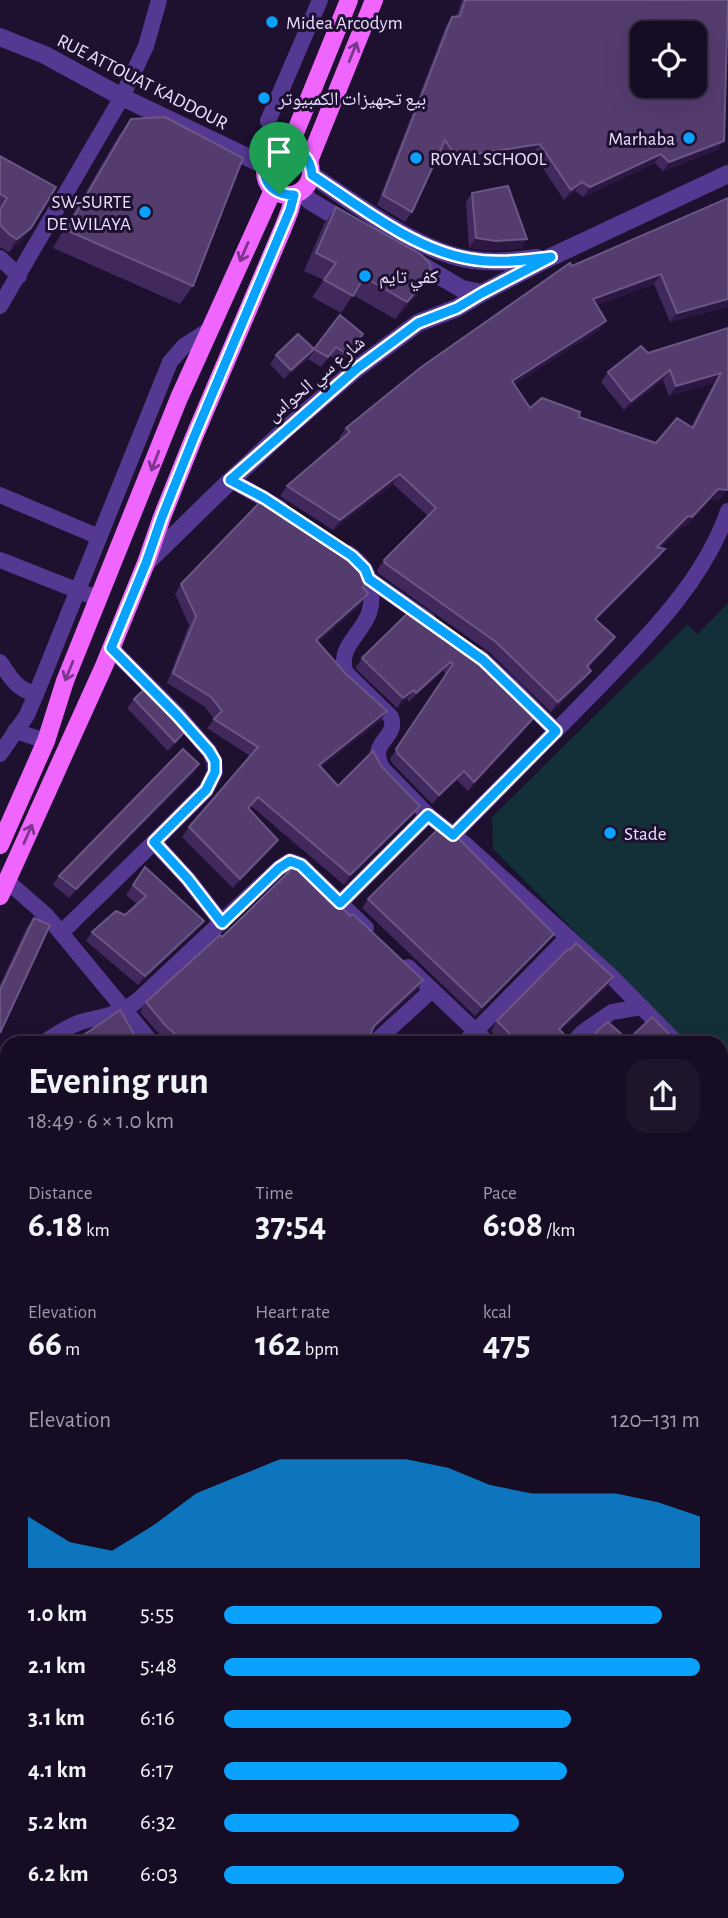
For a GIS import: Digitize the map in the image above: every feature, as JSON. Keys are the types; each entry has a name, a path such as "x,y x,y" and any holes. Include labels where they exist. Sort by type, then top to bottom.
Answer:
{"main road":[{"path":"297,194 279,194 273,190 266,179 266,166 272,155 283,149 295,133 349,0"},
{"path":"4,888 111,648 180,470 290,210 297,194 310,181 310,168 374,0"},
{"path":"283,149 298,151 310,168"},
{"path":"0,845 46,741 65,681 180,398 273,190"}],"street":[{"path":"0,306 122,97 146,46 159,0"},
{"path":"268,121 320,0"},
{"name":"RUE ATTOUAT KADDOUR","path":"0,37 45,55 122,97 266,166"},
{"path":"310,168 360,208 416,240 453,256 491,261 551,257"},
{"name":"شارع سي الحواس","path":"146,563 230,480 355,370 418,323 457,308 551,257 728,174"},
{"path":"297,194 360,230"},
{"path":"394,250 462,289 482,293"},
{"path":"0,258 19,276"},
{"path":"0,754 27,715 170,362 184,345 209,330"},
{"path":"230,480 290,515"},
{"path":"0,495 99,537"},
{"path":"453,835 668,612 704,562 728,511"},
{"path":"331,541 360,564 369,579 369,613 346,650 343,665 346,673 393,722 392,729 379,746 379,762 383,769 428,815 568,937 670,1036"},
{"path":"0,560 99,598"},
{"path":"369,579 437,626"},
{"path":"466,647 496,672 556,731"},
{"path":"62,932 206,790 215,772 215,761 209,751 111,648"},
{"path":"0,662 14,682 25,691 36,694"},
{"path":"15,731 46,741"},
{"path":"340,903 428,815"},
{"path":"154,842 188,879 222,923"},
{"path":"53,1036 79,1023 125,1010 279,868 290,861 301,865 432,990 469,1036"},
{"path":"4,888 29,898 62,932 146,1036"},
{"path":"471,1036 568,937"},
{"path":"382,1036 432,990"},
{"path":"579,1036 612,1012 642,1007"}],"shaded area":[{"name":"Stade","path":"728,603 728,1036 679,1036 493,849 492,817 687,625 698,634"}],"building":[{"path":"465,0 728,0 724,141 669,162 661,154 590,187 582,182 571,190 540,144 456,157 445,140 412,212 383,195 452,17 460,16"},
{"name":"SW-SURTE DE WILAYA","path":"165,117 243,158 193,286 66,230 131,119"},
{"path":"0,156 56,187 31,228 17,239 0,225 0,210 7,198 0,194"},
{"path":"508,186 527,239 496,241 476,238 472,193"},
{"path":"728,198 728,299 677,313 661,274 593,299 606,321 512,381 530,408 542,398 580,412 579,417 656,443 677,418 693,428 721,373 676,386 670,370 631,401 608,372 641,346 648,353 728,328 728,489 718,489 692,517 688,516 657,547 665,549 595,619 615,637 587,666 591,671 558,702 496,642 385,563 384,560 436,508 400,474 340,520 287,486 350,432 346,428 420,368 570,263 572,266"},
{"name":"كفي تايم","path":"336,207 422,255 430,264 431,275 407,302 364,277 353,296 324,280 336,263 316,253"},
{"path":"340,315 363,334 348,355 336,347 328,357 314,349"},
{"path":"298,334 314,349 291,370 276,355"},
{"path":"264,498 346,550 363,565 367,578 363,588 367,595 316,640 346,674 387,711 319,765 338,786 373,751 382,767 420,806 350,875 258,797 248,808 278,840 240,879 189,827 258,747 214,719 222,711 211,697 173,673 196,616 181,584"},
{"path":"412,609 483,659 538,713 474,782 464,771 439,795 396,749 453,664 450,662 416,693 414,690 403,698 362,658"},
{"path":"149,685 189,727 175,742 134,699"},
{"path":"183,749 199,764 76,889 59,876"},
{"path":"442,825 554,934 482,1007 368,899"},
{"path":"298,863 350,916 353,914 423,980 374,1026 369,1036 177,1036 146,1002 220,935 222,937"},
{"path":"145,867 204,921 145,976 92,932 116,911 125,915 146,896 133,885"},
{"path":"34,918 50,925 0,1033 0,990"},
{"path":"576,943 613,977 559,1029 566,1036 512,1036 497,1021 568,949"},
{"path":"120,1010 135,1036 82,1036"},
{"path":"652,1017 671,1036 632,1036"},
{"path":"608,1022 624,1036 593,1036"}],"place":[{"name":"Midea Arcodym","path":"272,22"},
{"name":"بيع تجهيزات الكمبيوتر","path":"264,98"},
{"name":"Marhaba","path":"689,138"},
{"name":"ROYAL SCHOOL","path":"416,158"},
{"name":"SW-SURTE DE WILAYA","path":"145,212"},
{"name":"كفي تايم","path":"365,276"},
{"name":"Stade","path":"610,833"}],"route":[{"path":"283,149 290,149 304,155 312,167 312,175 350,202 426,245 471,260 515,261 551,257 457,308 418,323 355,370 230,480 264,498 352,556 365,569 369,579 483,660 556,731 453,835 428,815 340,903 301,865 290,861 279,868 222,923 188,879 154,842 206,790 215,772 215,761 177,715 111,648 194,437 290,210 294,195 279,194 268,185 266,166 272,155 283,149"}]}
